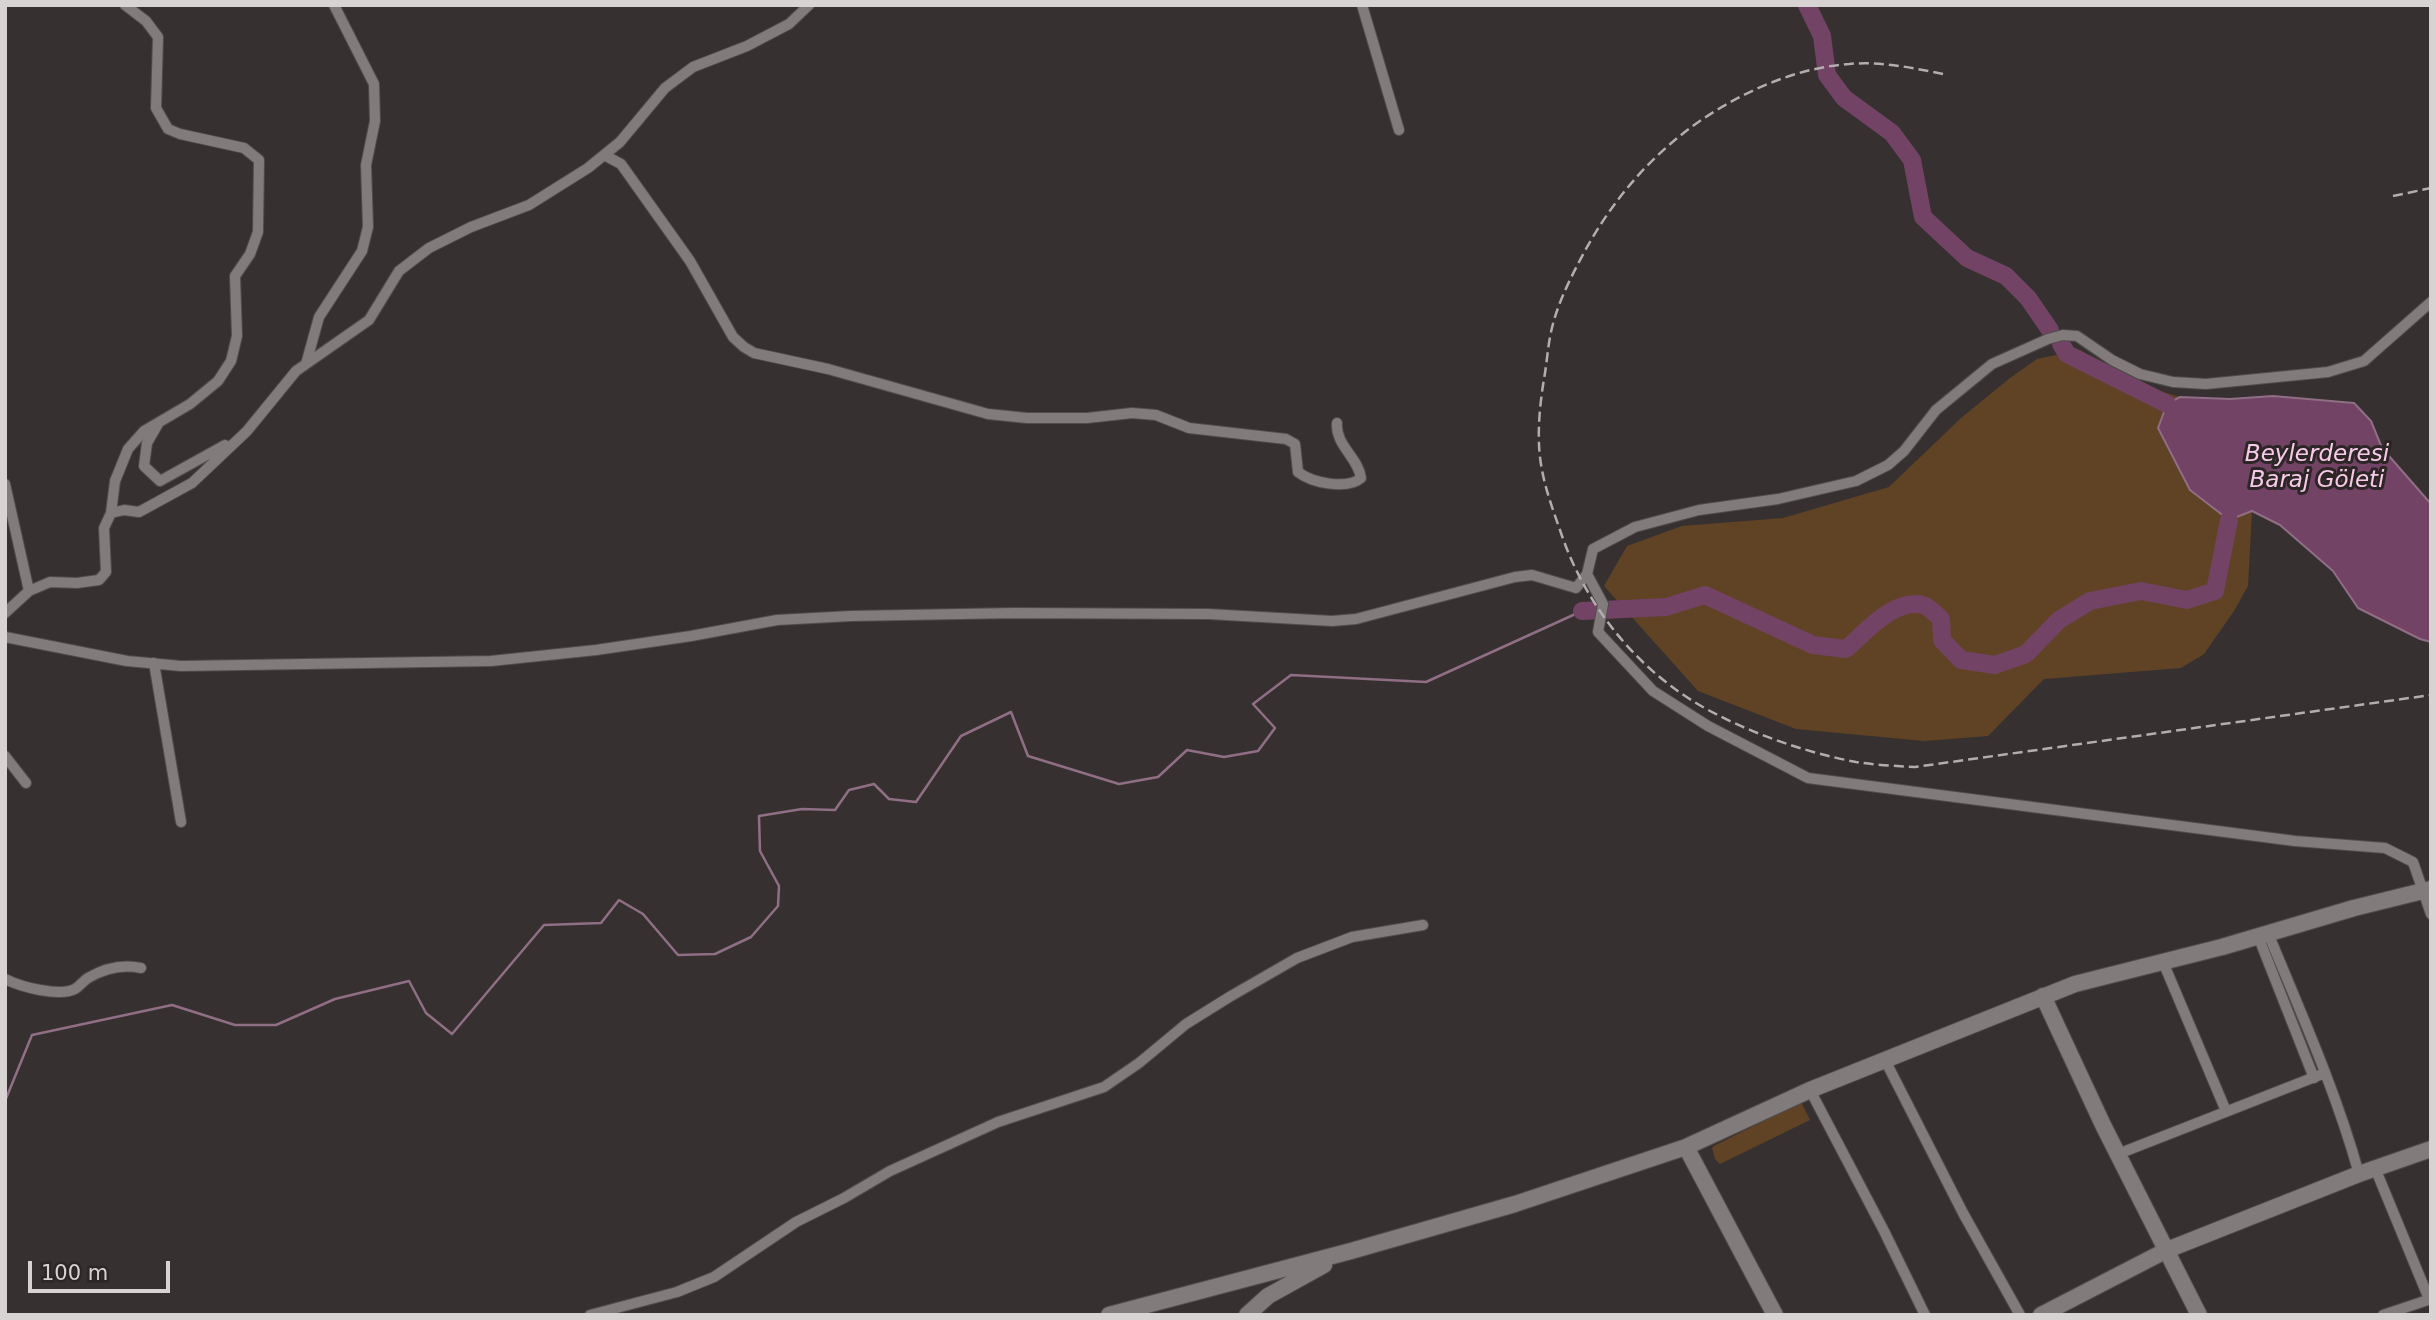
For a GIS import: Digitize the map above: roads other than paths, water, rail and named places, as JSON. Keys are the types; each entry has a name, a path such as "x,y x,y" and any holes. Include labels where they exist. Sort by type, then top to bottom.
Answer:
{"main road":[{"path":"1109,1315 1515,1204 1686,1147 1810,1090 2075,984 2427,890"},
{"path":"2043,996 2199,1315"},
{"path":"1686,1147 1775,1315"},
{"path":"2041,1315 2167,1251 2367,1171 2431,1149"},
{"path":"1247,1315 1268,1296 1351,1251"}],"street":[{"path":"5,613 29,591 50,582 77,583 99,580 106,572 104,528 111,513 115,481 128,449 144,431 190,404 218,381 231,361 237,336 235,276 250,254 258,232 259,160 244,148 168,129 156,108 158,37 146,20 125,5"},
{"path":"306,364 319,317 362,251 368,227 366,165 375,121 374,85 334,5"},
{"path":"111,513 124,510 139,512 191,483 247,431 296,371 369,320 399,271 429,248 471,227 529,205 588,168 620,142 674,81 693,67 747,46 789,24 809,5"},
{"path":"1362,5 1399,130"},
{"path":"604,155 621,164 690,261 733,337 754,353 828,369 988,414 1051,418 1087,418 1132,413 1156,415 1188,428 1286,439 1295,444 1298,472 1305,478 1333,483 1356,483 1361,478 1360,470 1336,434 1337,423"},
{"path":"5,637 127,661 181,666 491,661 609,648 778,620 1014,613 1208,614 1332,621 1356,618 1515,577 1532,575 1576,588 1587,574 1593,549 1635,527 1699,510 1778,499 1856,481 1888,465 1904,451 1936,410 1992,364 2049,339 2063,335 2077,336 2112,360 2140,374 2173,382 2206,384 2328,372 2364,361 2431,302"},
{"path":"159,423 147,443 145,466 160,481 237,439"},
{"path":"5,484 29,591"},
{"path":"1587,574 1603,604 1598,632 1653,691 1709,726 1808,778 2295,841 2385,848 2413,862 2427,890 2431,914"},
{"path":"154,663 181,822"},
{"path":"5,756 26,783"},
{"path":"590,1315 677,1292 714,1277 796,1222 890,1171 998,1122 1104,1087 1139,1063 1186,1024 1297,958 1352,937 1423,925"},
{"path":"2263,935 2325,1073 2347,1130 2430,1299 2383,1315"},
{"path":"2263,935 2314,1078"},
{"path":"2162,962 2226,1111"},
{"path":"5,979 17,985 55,992 75,989 87,978 115,967 127,965 141,968"},
{"path":"1885,1060 1963,1213 2020,1315"},
{"path":"2118,1154 2325,1073"},
{"path":"1810,1090 1925,1315"}],"water":[{"name":"Beylerderesi Baraj Göleti","path":"2273,396 2354,403 2371,421 2382,448 2431,504 2431,642 2358,608 2333,571 2280,525 2252,511 2229,520 2190,490 2158,428 2167,404 2180,397 2230,399"}],"waterway":[{"path":"1807,5 1822,36 1827,75 1844,98 1892,133 1912,160 1923,217 1967,258 2006,276 2028,298 2050,330"},
{"path":"2061,344 2067,354 2167,404"},
{"path":"1582,611 1666,607 1705,595 1813,645 1846,649 1891,611 1912,604 1923,605 1941,619 1942,640 1961,660 1995,665 2026,654 2059,620 2090,601 2141,591 2187,600 2215,591 2229,520"},
{"path":"5,1101 32,1035 172,1005 235,1025 276,1025 335,999 409,981 426,1013 452,1034 544,925 601,923 619,900 643,914 678,955 715,954 751,937 778,906 779,886 760,851 759,816 802,809 835,810 849,790 874,784 889,799 916,802 961,736 1011,712 1028,756 1119,784 1158,777 1187,750 1224,757 1258,751 1275,728 1253,704 1291,675 1426,682 1582,611"}],"railway":[{"path":"1943,74 1909,67 1861,63 1801,72 1756,89 1703,119 1659,154 1622,195 1590,241 1565,290 1551,332 1540,408 1540,455 1543,477 1568,553 1590,596 1618,636 1652,671 1712,712 1759,734 1809,751 1856,762 1885,765 1915,767 2431,695"},
{"path":"2393,196 2431,188"}]}
